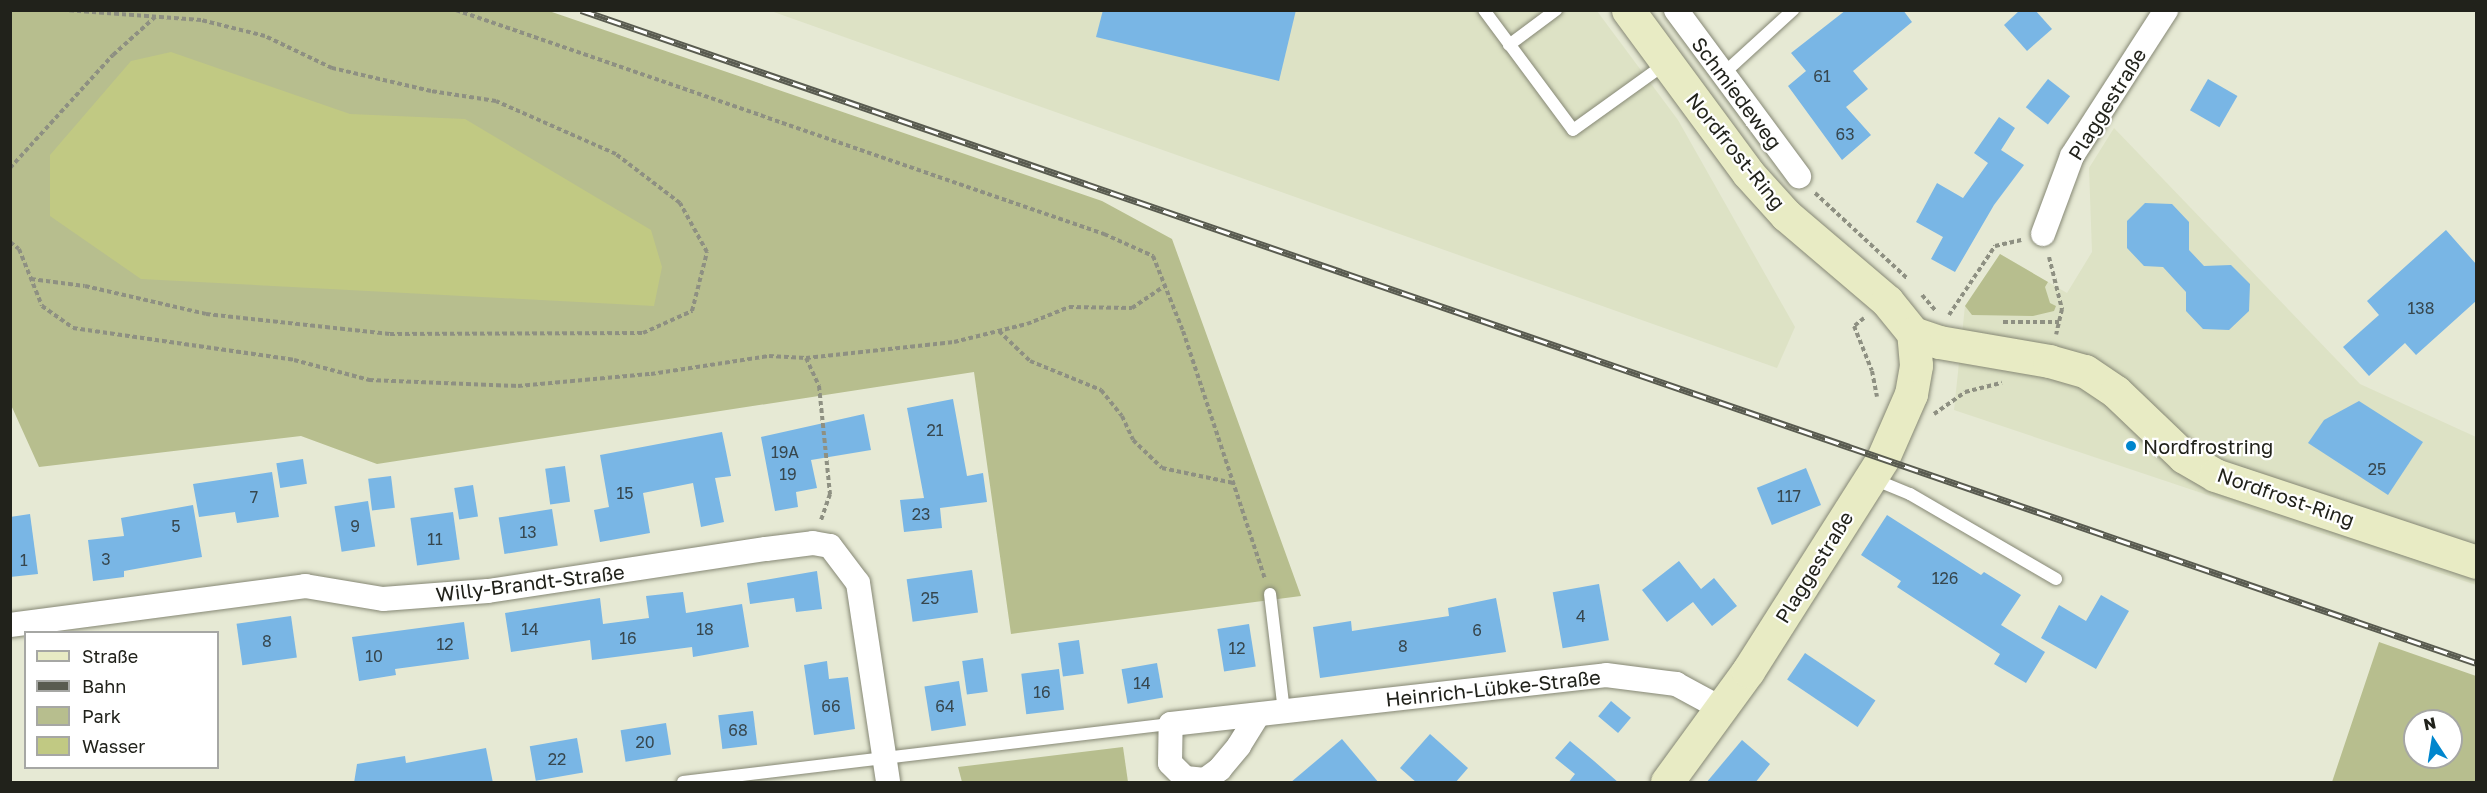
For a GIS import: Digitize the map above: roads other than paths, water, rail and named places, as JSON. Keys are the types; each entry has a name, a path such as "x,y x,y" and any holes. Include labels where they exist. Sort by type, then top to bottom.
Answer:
{"street":[{"name":"Nordfrost-Ring","path":"1628,10 1748,173 1786,215 1899,291 1939,342 2049,361 2085,372 2116,392 2184,457 2215,475 2476,562"},
{"name":"Schmiedeweg","path":"1676,10 1799,176"},
{"name":"Plaggestraße","path":"2043,234 2072,156 2166,10"},
{"name":"Plaggestraße","path":"1667,783 1722,709 1870,477 1902,419 1911,394 1926,323"},
{"name":"Willy-Brandt-Straße","path":"10,625 305,586 383,599 488,591 813,543 830,546 858,583 885,756"},
{"name":"Heinrich-Lübke-Straße","path":"1171,724 1606,675 1676,684 1722,709"},
{"path":"1171,724 1170,763 1185,778 1204,780 1233,754 1258,715"},
{"path":"885,756 888,783"}],"lane":[{"path":"1484,10 1573,130 1667,63"},
{"path":"1509,45 1557,10"},
{"path":"1723,74 1794,10"},
{"path":"1870,477 1910,494 2056,579"},
{"path":"1270,594 1284,712"},
{"name":"Heinrich-Lübke-Straße","path":"682,783 885,756 1171,724"}],"water":[{"path":"171,52 350,114 465,119 651,230 662,267 654,306 141,279 50,216 50,155 131,61"}],"railway":[{"path":"581,10 2476,663"}],"place":[{"name":"Nordfrostring","path":"2131,446"}]}
